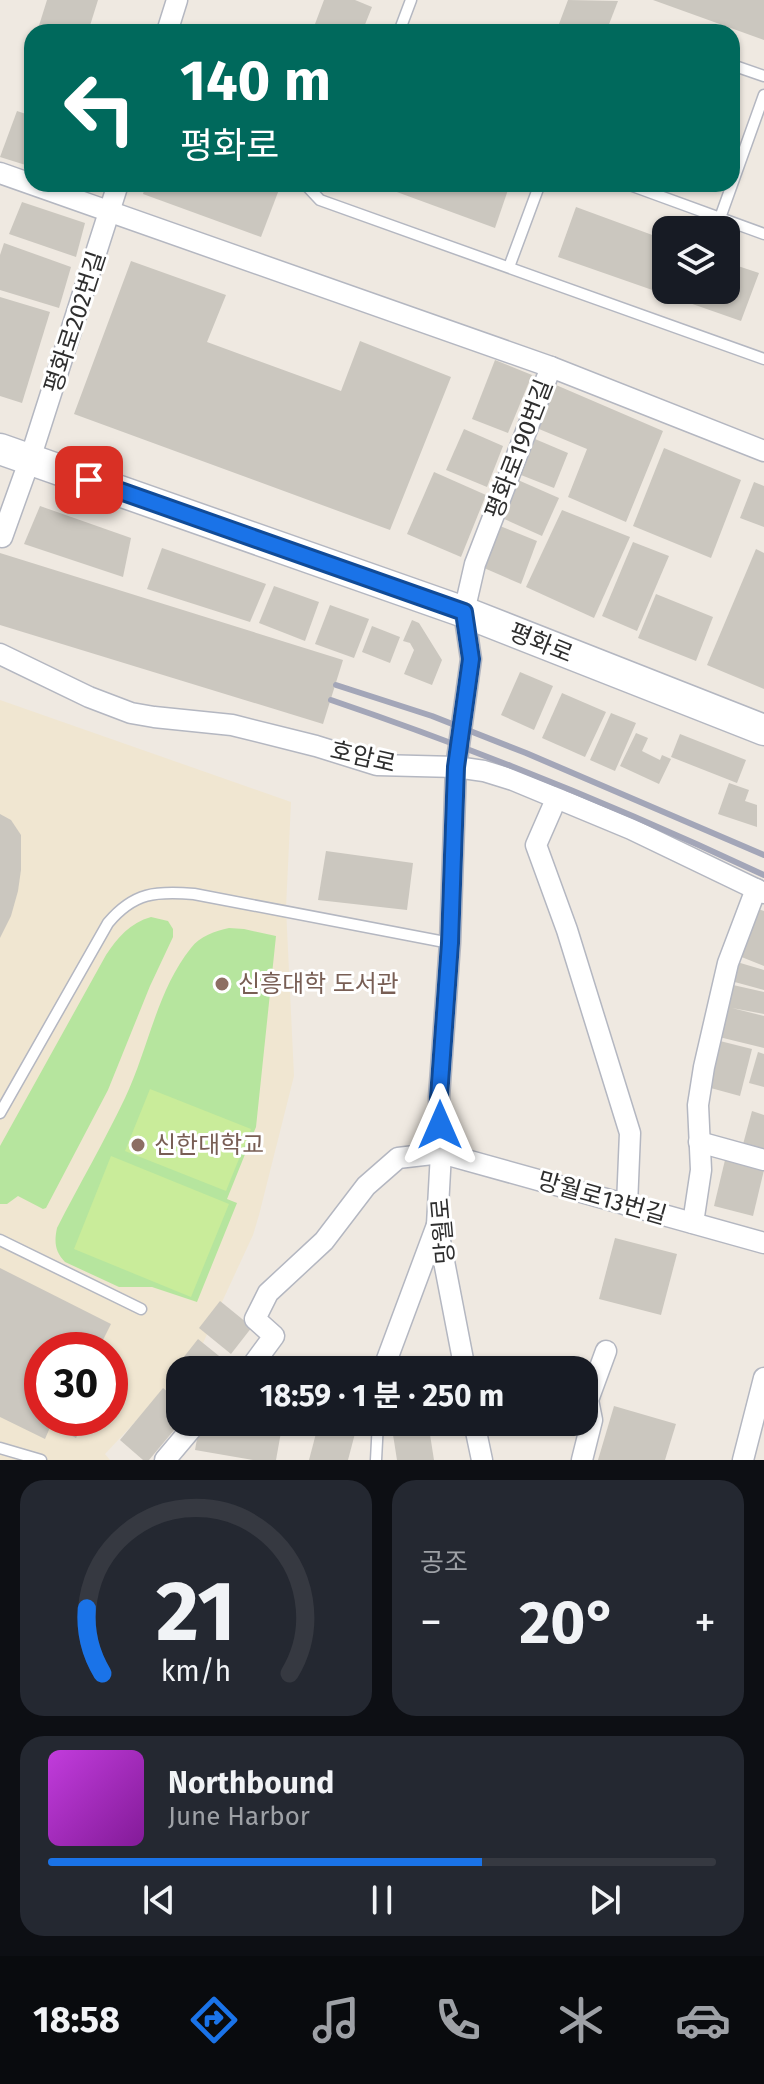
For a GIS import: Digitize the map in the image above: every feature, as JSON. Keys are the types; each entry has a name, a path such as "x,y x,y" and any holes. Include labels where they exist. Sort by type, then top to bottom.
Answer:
{"main road":[{"name":"평화로","path":"0,449 464,612 764,730"}],"street":[{"path":"170,24 177,0"},
{"path":"0,173 24,182"},
{"path":"54,192 551,367"},
{"name":"평화로202번길","path":"2,537 116,192"},
{"name":"평화로190번길","path":"464,612 475,564 551,367 764,451"},
{"name":"망월로","path":"462,1356 437,1225 441,1153 439,1097 450,943 456,767 471,659 464,612"},
{"name":"호암로","path":"0,654 89,697 131,713 232,725 377,765 456,767 513,780 631,829 760,891"},
{"path":"557,797 536,845 567,930 630,1133 627,1205"},
{"path":"693,1223 701,1170 698,1105 704,1067 728,963 760,891"},
{"path":"699,1142 764,1160"},
{"path":"259,1356 274,1336 255,1319 268,1293 324,1241 366,1186 398,1158 441,1153"},
{"name":"망월로13번길","path":"441,1153 764,1243"},
{"path":"388,1356 437,1225"},
{"path":"582,1460 592,1420 588,1400 606,1351"},
{"path":"743,1460 764,1378"},
{"path":"165,1460 185,1436"},
{"path":"477,1436 482,1460"}],"lane":[{"path":"402,24 411,0"},
{"path":"740,68 764,76"},
{"path":"740,162 764,95"},
{"path":"312,192 320,200 764,359"},
{"path":"509,267 538,192"},
{"path":"649,192 715,216"},
{"path":"721,216 729,192"},
{"path":"740,225 764,234"},
{"path":"0,1113 108,923 124,906 149,895 173,892 194,894 450,943"},
{"path":"0,1240 141,1309"},
{"path":"376,1460 377,1436"},
{"path":"0,1448 41,1460"}],"shaded area":[{"name":"신한대학교","path":"0,700 291,802 286,908 294,1076 253,1235 197,1356 166,1356 166,1389 128,1429 128,1332 24,1332 24,1436 122,1436 105,1454 110,1460 0,1460"}],"green space":[{"path":"151,917 168,921 173,937 108,1090 46,1208 18,1196 7,1204 0,1204 0,1146 106,955 125,932"},
{"path":"229,928 276,936 256,1127 227,1199 237,1203 197,1302 152,1287 119,1287 65,1262 56,1246 57,1228 125,1098 161,1001 179,965 199,940"},
{"path":"150,1089 251,1129 226,1191 125,1151"},
{"path":"111,1156 229,1204 191,1297 74,1249"}],"building":[{"path":"47,0 98,0 90,24 40,24"},
{"path":"324,0 355,0 372,7 365,24 315,24"},
{"path":"568,0 618,1 609,24 559,24"},
{"path":"653,0 764,0 764,40 740,31 740,24 720,24"},
{"path":"17,111 24,113 24,164 0,157"},
{"path":"144,192 278,192 261,237"},
{"path":"397,192 507,192 495,228"},
{"path":"22,202 85,223 76,257 9,234"},
{"path":"576,207 652,235 652,290 558,257"},
{"path":"4,243 71,267 59,308 0,290 0,255"},
{"path":"131,261 226,295 207,342 341,391 360,341 451,377 390,530 74,414"},
{"path":"740,267 759,273 741,321 692,304 740,304"},
{"path":"0,297 50,312 22,403 0,396"},
{"path":"495,360 532,375 508,433 472,419"},
{"path":"556,385 663,431 626,522 568,497 587,449 539,429"},
{"path":"464,429 503,446 487,487 446,470"},
{"path":"535,439 568,453 554,488 521,475"},
{"path":"664,448 741,480 711,558 633,526"},
{"path":"434,472 486,495 461,557 407,534"},
{"path":"518,480 559,498 542,536 502,518"},
{"path":"754,482 764,486 764,527 740,518"},
{"path":"40,506 131,538 123,577 24,544"},
{"path":"562,510 630,537 594,618 526,587"},
{"path":"500,526 537,541 521,584 484,568"},
{"path":"633,542 669,556 637,631 602,616"},
{"path":"162,548 266,584 250,622 147,589"},
{"path":"756,549 764,553 764,689 707,665"},
{"path":"0,553 343,660 323,724 0,625"},
{"path":"274,586 319,602 305,641 259,623"},
{"path":"656,594 713,617 696,661 638,638"},
{"path":"330,605 369,619 354,658 315,644"},
{"path":"412,620 419,623 442,660 432,685 404,674 414,650 410,643 403,641"},
{"path":"372,626 400,637 390,663 362,652"},
{"path":"520,672 553,686 534,730 501,715"},
{"path":"562,693 606,712 585,757 542,738"},
{"path":"611,713 636,723 615,771 590,760"},
{"path":"636,733 648,738 642,751 660,760 662,755 671,759 659,784 620,766"},
{"path":"680,734 746,760 737,783 671,757"},
{"path":"729,783 749,790 745,801 757,805 757,827 718,814"},
{"path":"0,814 11,820 21,835 21,870 11,916 0,938"},
{"path":"326,851 413,863 407,910 318,900"},
{"path":"758,909 764,911 764,966 739,956"},
{"path":"737,962 764,970 764,990 731,981"},
{"path":"733,985 764,992 764,1014 732,1008 764,1016 764,1048 715,1036"},
{"path":"720,1041 752,1049 740,1096 707,1087"},
{"path":"758,1052 764,1054 764,1087 749,1083"},
{"path":"752,1111 764,1115 764,1153 742,1148"},
{"path":"725,1160 764,1170 753,1216 714,1206"},
{"path":"615,1238 677,1254 661,1315 599,1299"},
{"path":"0,1268 111,1324 107,1332 24,1332 24,1429 0,1417"},
{"path":"220,1301 252,1327 231,1354 199,1328"},
{"path":"198,1339 219,1356 185,1356"},
{"path":"163,1388 166,1390 166,1436 169,1436 149,1460 143,1460 120,1440 128,1436 128,1430"},
{"path":"614,1406 676,1424 665,1460 598,1460"},
{"path":"198,1436 280,1436 276,1460 253,1460 195,1450"},
{"path":"315,1436 354,1436 348,1460 309,1460"},
{"path":"393,1436 430,1436 434,1460 397,1460"}],"railway":[{"path":"336,685 432,716 526,753 764,855"},
{"path":"331,700 550,782 764,875"}],"place":[{"name":"신흥대학 도서관","path":"222,984"},
{"name":"신한대학교","path":"138,1145"}],"route":[{"path":"89,480 464,612 471,659 456,767 440,1125"}]}
